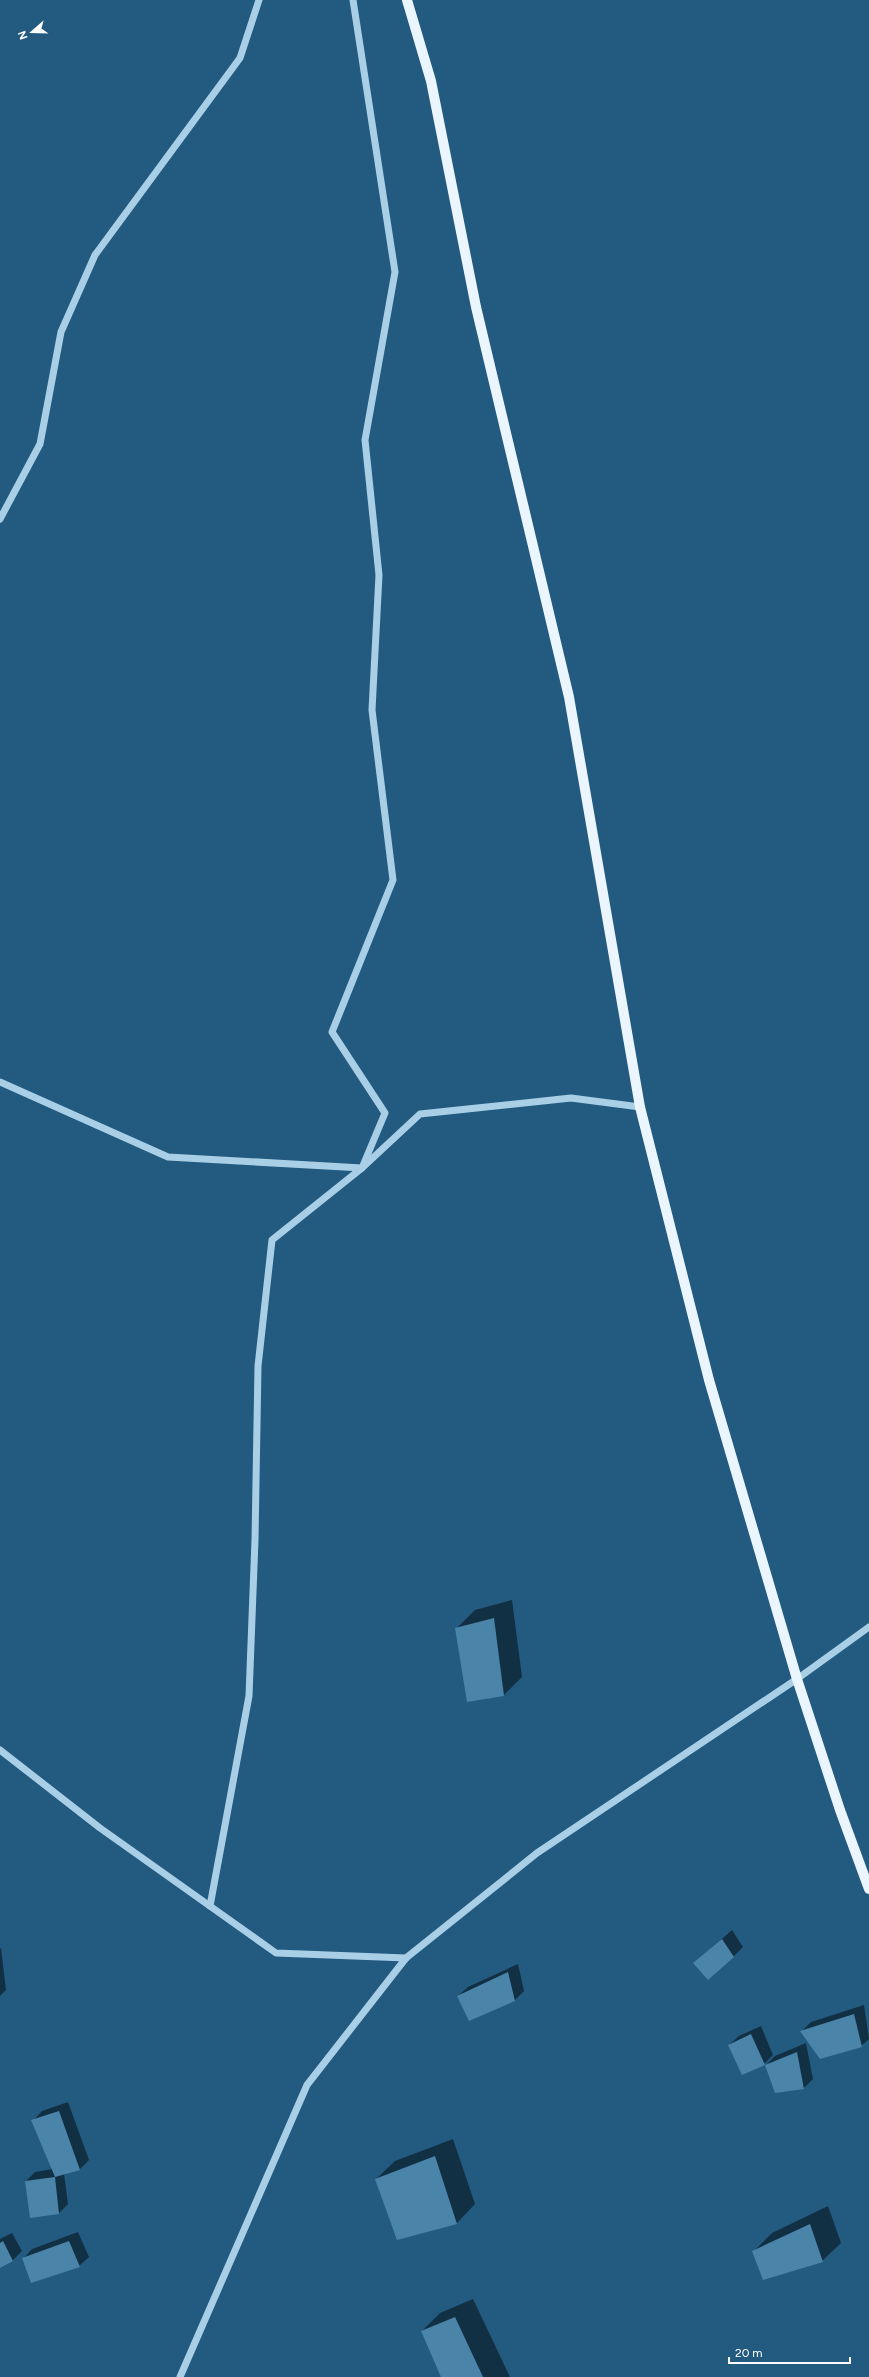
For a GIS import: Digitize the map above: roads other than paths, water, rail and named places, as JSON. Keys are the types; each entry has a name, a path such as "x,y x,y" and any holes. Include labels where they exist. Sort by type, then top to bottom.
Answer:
{"main road":[{"path":"407,0 431,82 476,307 569,697 640,1107 709,1380 797,1679 840,1810 869,1889"}],"street":[{"path":"0,519 40,444 60,332 94,255 240,58 259,0"},
{"path":"353,0 395,272 365,440 380,575 372,710 393,880 332,1032 385,1113 362,1168"},
{"path":"0,1082 168,1157 362,1168"},
{"path":"210,1906 249,1696 255,1540 258,1366 272,1240 362,1168 420,1114 571,1098 640,1107"},
{"path":"180,2377 307,2085 406,1958 537,1853 797,1679 869,1627"},
{"path":"0,1750 100,1828 276,1953 406,1958"}]}
